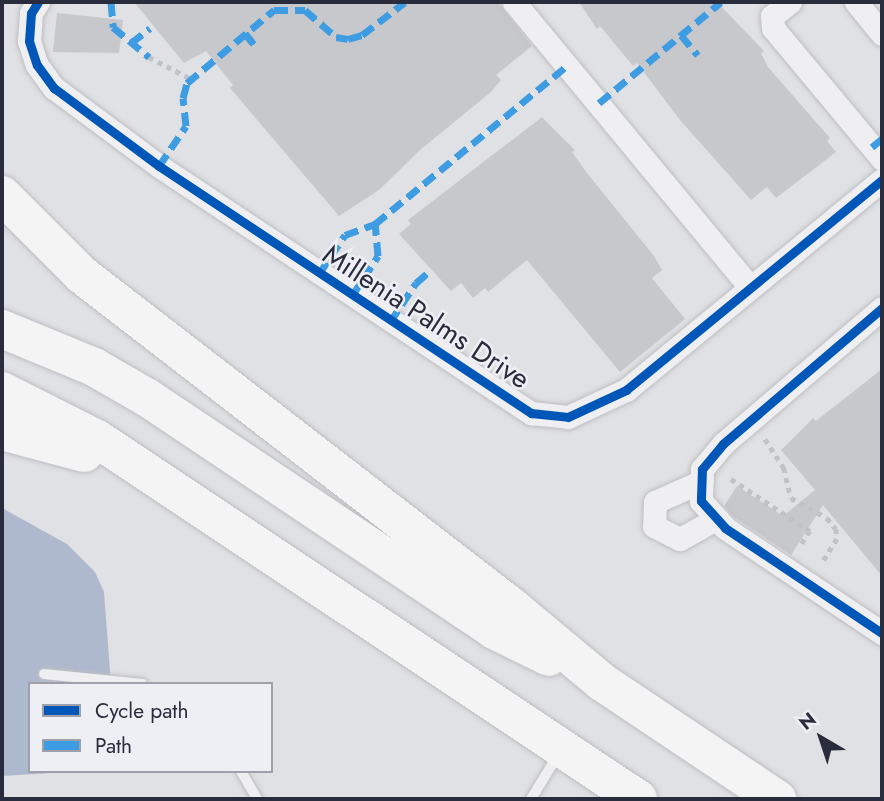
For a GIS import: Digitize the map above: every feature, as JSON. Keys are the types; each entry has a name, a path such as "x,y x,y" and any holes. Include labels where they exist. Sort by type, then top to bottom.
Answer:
{"highway":[{"path":"2,195 82,275 512,607 602,682 777,799"},
{"path":"2,329 94,367 137,392 494,631 602,682"},
{"path":"2,391 97,439 638,799"},
{"path":"2,430 83,453 212,515"}],"street":[{"name":"Millenia Palms Drive","path":"37,2 31,13 29,41 37,65 62,94 170,174 531,413 568,417 626,390 882,180"},
{"path":"514,2 750,287"},
{"path":"790,2 772,16 773,28 882,159"},
{"path":"856,2 882,34"},
{"path":"882,308 749,421 702,468 701,501 716,519 882,634"},
{"path":"702,481 654,502 654,526 680,539 716,519"}],"lane":[{"path":"44,674 122,682"},
{"path":"531,799 562,750"},
{"path":"242,773 257,799"}],"path":[{"path":"149,57 191,79"},
{"path":"749,421 776,452 791,498 827,518 836,529 830,551 807,583"},
{"path":"731,479 810,531 786,569"}],"water":[{"path":"2,508 67,544 95,572 104,592 111,682 28,682 28,773 52,773 2,776"}],"building":[{"path":"134,2 498,2 532,46 496,75 501,80 491,92 420,150 379,190 339,216 230,88 233,85 206,51 184,63"},
{"path":"579,2 717,2 764,51 761,53 768,67 830,138 827,141 836,152 776,198 767,187 751,200 680,120 637,63 633,66 600,26 597,29"},
{"path":"57,13 123,20 119,53 53,52"},
{"path":"542,117 575,150 572,152 587,173 654,256 662,270 652,278 685,319 620,372 527,260 488,292 485,288 473,298 461,283 451,291 399,234 411,224 408,220"},
{"path":"882,369 882,576 823,505 791,555 734,517 724,506 737,486 783,516 815,490 781,450 813,418 816,421"}],"marked path":[{"path":"111,2 113,27 149,57"},
{"path":"159,166 186,126 183,98 187,83 274,10 305,10 336,37 348,39 362,35 405,2"},
{"path":"599,103 721,2"},
{"path":"131,43 150,28"},
{"path":"245,33 256,47"},
{"path":"681,35 698,55"},
{"path":"319,274 345,235 375,224 567,66"},
{"path":"872,147 882,139"},
{"path":"352,296 378,256 375,224"},
{"path":"390,322 416,283 430,271"}],"cycle path":[{"path":"38,2 31,13 29,41 37,65 54,88 159,166 531,413 568,417 626,390 882,180"},
{"path":"882,308 723,444 702,469 701,501 725,528 882,633"}]}
